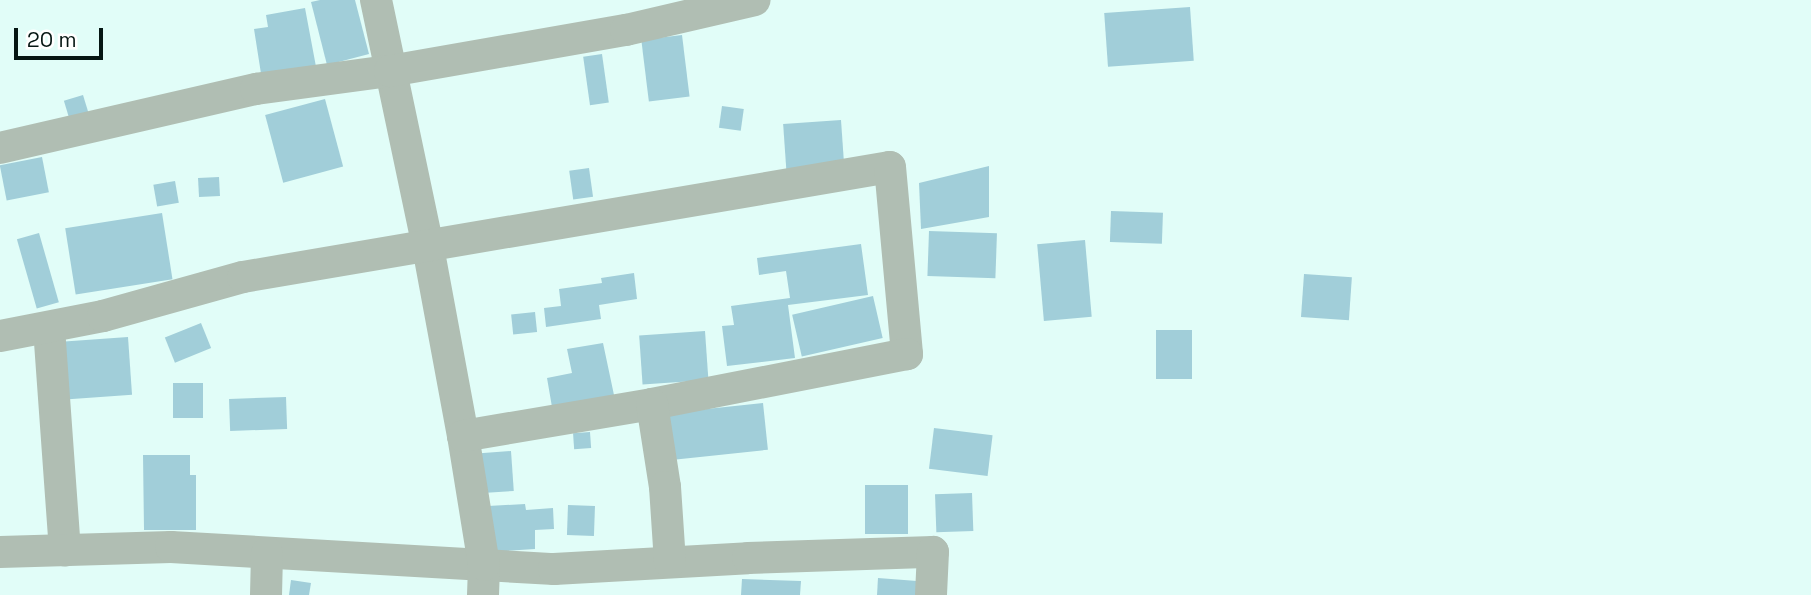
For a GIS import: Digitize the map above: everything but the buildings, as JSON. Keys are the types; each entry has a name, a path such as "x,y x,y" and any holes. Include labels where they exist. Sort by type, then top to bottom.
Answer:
{"street":[{"path":"376,0 428,247 463,436 483,580"},
{"path":"0,148 256,89 390,71 626,30 755,0"},
{"path":"0,336 49,328 243,277 428,247 588,216 890,167 907,354 652,404 463,436"},
{"path":"49,328 65,550"},
{"path":"652,404 665,486 670,562"},
{"path":"0,552 171,547 267,553 483,580 554,569 933,552 931,595"},
{"path":"266,595 267,553"}]}
